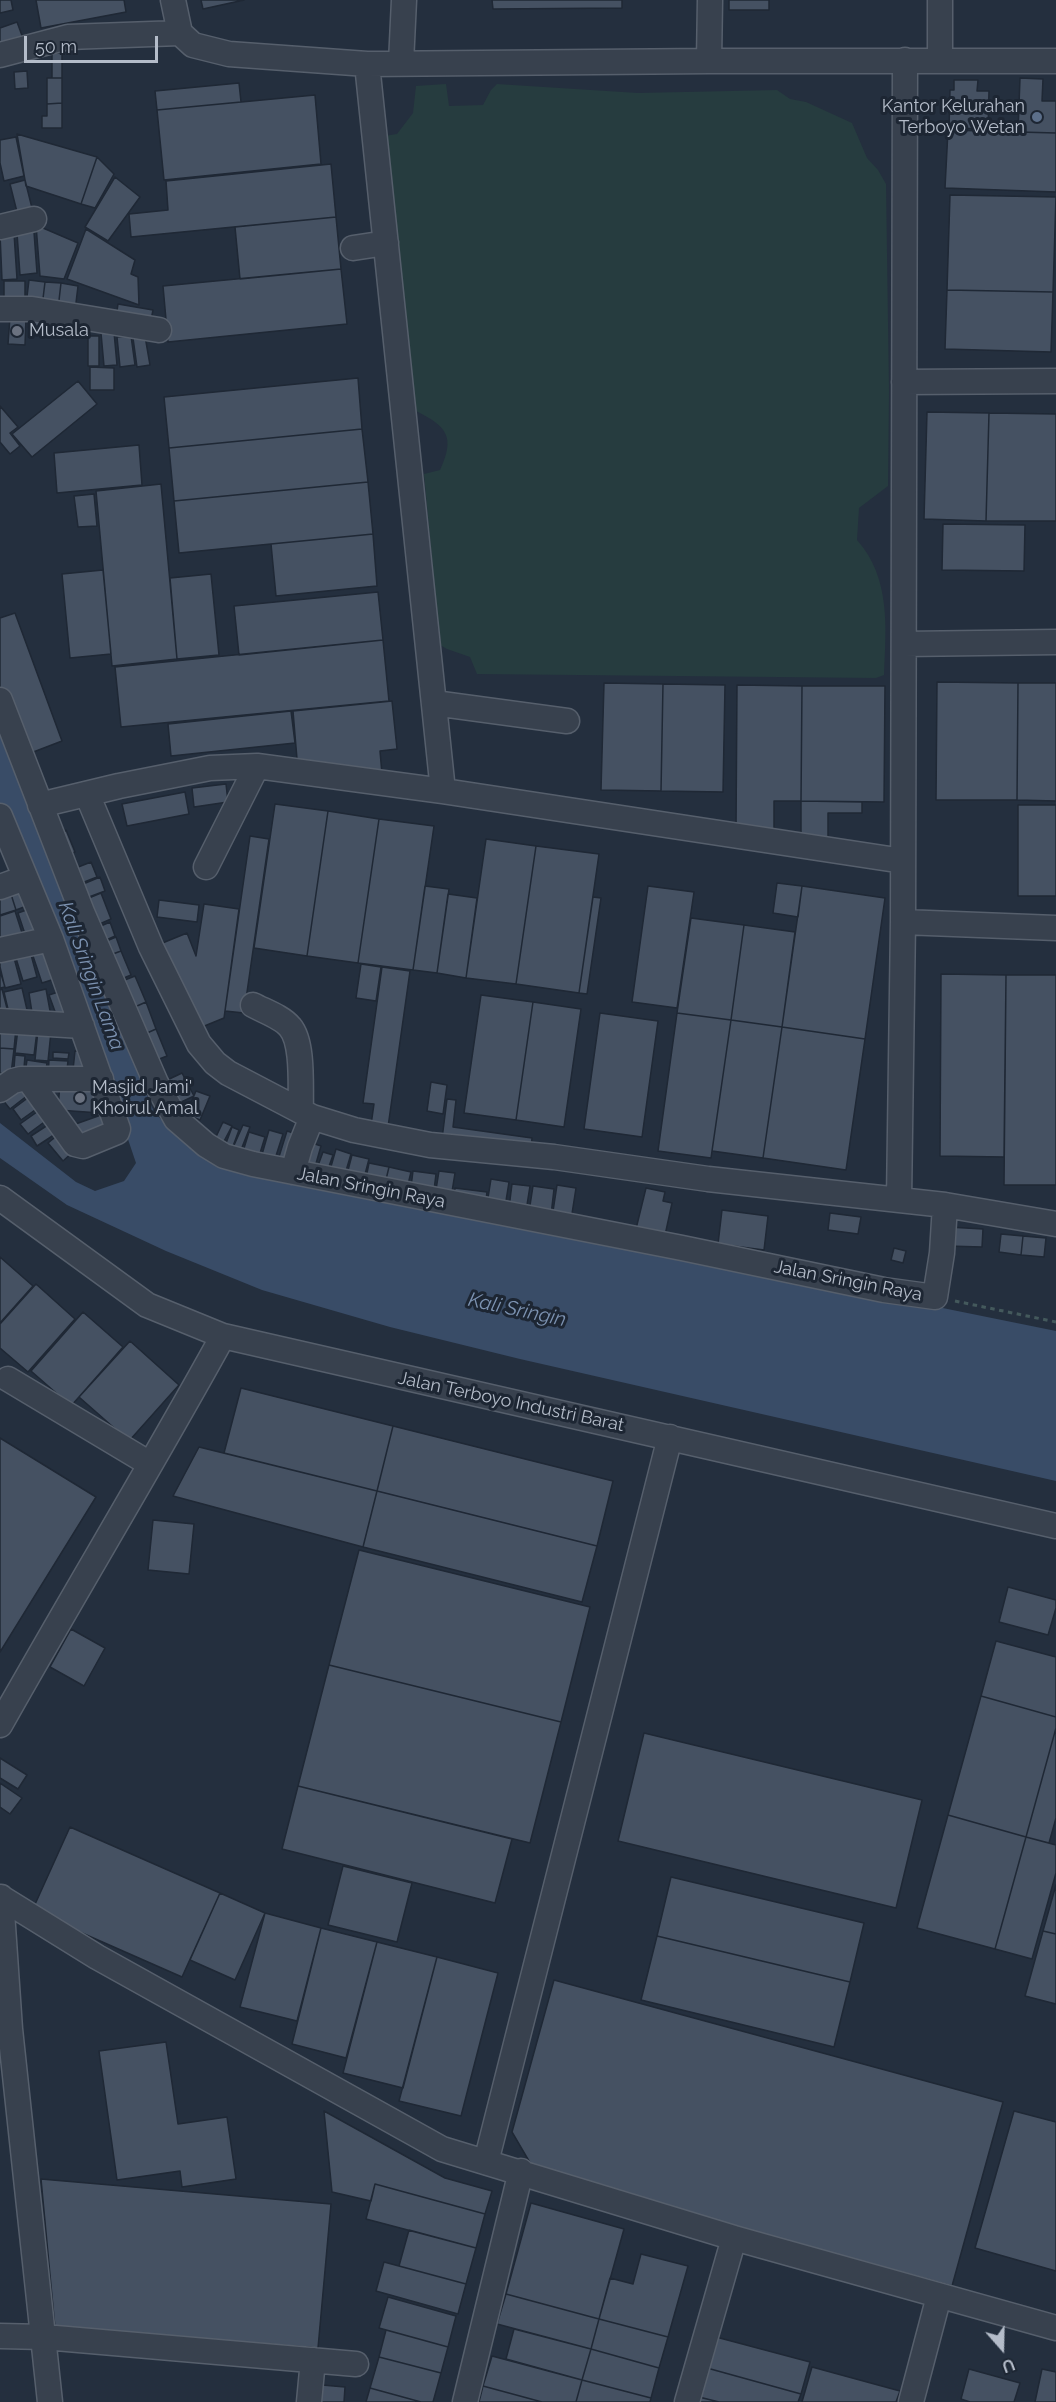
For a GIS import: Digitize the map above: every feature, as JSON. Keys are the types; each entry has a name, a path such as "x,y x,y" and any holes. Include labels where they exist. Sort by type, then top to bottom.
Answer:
{"street":[{"path":"173,0 180,33 193,45 229,54 367,64 1056,61"},
{"path":"401,63 404,0"},
{"path":"709,61 710,0"},
{"path":"940,0 940,61"},
{"path":"0,55 68,38 180,33"},
{"path":"899,1200 903,922 905,60"},
{"path":"367,64 443,791"},
{"path":"0,227 34,219"},
{"path":"353,248 386,243"},
{"path":"0,309 32,309 159,330"},
{"path":"904,382 1056,381"},
{"path":"904,644 1056,642"},
{"name":"Jalan Sringin Raya","path":"0,700 111,983 170,1111 196,1139 224,1156 253,1164 884,1290 935,1297 942,1253 945,1205"},
{"path":"434,703 567,721"},
{"path":"40,805 210,768 257,766 443,791 903,861"},
{"path":"206,867 257,766"},
{"path":"87,794 151,946 200,1044 215,1063 228,1073 307,1114 354,1130 430,1145 554,1157 708,1179 945,1205 1056,1224"},
{"path":"0,816 51,939 101,1079 118,1129 117,1132 79,1146 75,1144 29,1080"},
{"path":"0,887 25,879"},
{"path":"903,922 1056,928"},
{"path":"0,950 51,939"},
{"path":"253,1005 288,1025 298,1045 307,1114 293,1172"},
{"path":"0,1021 82,1026"},
{"path":"0,1090 13,1081 101,1079"},
{"name":"Jalan Terboyo Industri Barat","path":"0,1198 147,1305 223,1336 1056,1526"},
{"path":"0,1725 82,1578 223,1336"},
{"path":"9,1379 150,1464"},
{"path":"486,2162 670,1437"},
{"path":"0,1897 98,1957 442,2149 734,2238 1056,2328"},
{"path":"0,1897 10,2029 51,2402"},
{"path":"465,2402 520,2171"},
{"path":"687,2402 734,2238"},
{"path":"911,2402 939,2296"},
{"path":"0,2336 44,2337 356,2364"},
{"path":"309,2402 313,2361"}],"path":[{"path":"935,1297 1056,1323"}],"green space":[{"path":"446,84 449,106 483,105 497,84 638,93 777,90 790,99 806,102 852,123 867,158 878,170 886,184 888,486 859,508 857,540 868,555 881,587 885,622 884,675 876,678 477,674 470,657 440,645 424,474 440,470 445,458 447,440 441,427 416,411 384,136 397,134 413,113 416,86"}],"water":[{"path":"0,719 154,1112 175,1134 213,1160 1056,1331 1056,1481 520,1359 390,1327 262,1290 166,1251 67,1205 0,1158 0,1123 76,1182 95,1191 124,1181 136,1163 50,908 22,854 0,803"}],"building":[{"path":"0,0 11,0 13,10 0,13"},
{"path":"36,0 124,0 126,12 41,28"},
{"path":"201,0 244,0 203,9"},
{"path":"492,0 622,0 622,8 493,9"},
{"path":"729,0 769,0 769,10 729,10"},
{"path":"17,22 24,41 0,46 0,28"},
{"path":"52,53 62,53 62,78 52,78"},
{"path":"27,71 28,88 15,89 14,72"},
{"path":"47,78 62,78 62,103 47,104"},
{"name":"Kantor Kelurahan Terboyo Wetan","path":"1020,78 1043,79 1042,101 1056,101 1056,133 1018,132"},
{"path":"954,80 978,80 977,91 989,91 988,129 949,128 950,90 954,90"},
{"path":"239,83 241,102 157,110 155,91"},
{"path":"315,95 321,164 164,180 157,110"},
{"path":"62,103 62,128 42,128 42,116 47,116 47,104"},
{"path":"948,130 1056,133 1056,192 945,188"},
{"path":"17,134 97,157 81,204 26,186"},
{"path":"16,137 24,176 4,181 0,163 0,140"},
{"path":"97,157 114,174 95,208 81,204"},
{"path":"331,164 336,217 131,237 129,214 168,210 166,181"},
{"path":"115,177 140,197 108,241 85,227"},
{"path":"25,180 33,212 18,216 10,184"},
{"path":"950,195 1056,197 1053,292 947,290"},
{"path":"336,217 341,269 240,279 235,227"},
{"path":"36,225 78,243 64,279 40,276"},
{"path":"86,229 135,260 131,274 138,277 139,305 67,279"},
{"path":"34,232 37,273 20,275 17,233"},
{"path":"14,233 17,279 2,280 0,234"},
{"path":"341,269 347,324 168,342 163,286"},
{"path":"29,280 45,282 42,307 26,305"},
{"path":"4,281 25,281 25,306 4,307"},
{"path":"45,282 61,283 58,309 42,307"},
{"path":"61,283 78,286 75,311 58,309"},
{"path":"947,290 1053,292 1051,352 945,349"},
{"path":"118,304 153,310 150,325 116,318"},
{"path":"38,311 40,333 29,334 28,312"},
{"name":"Musala","path":"10,317 26,318 25,345 8,344"},
{"path":"114,332 117,365 104,366 101,333"},
{"path":"88,336 99,336 99,366 88,366"},
{"path":"131,336 135,365 120,367 117,337"},
{"path":"145,336 150,365 137,367 133,338"},
{"path":"90,367 114,368 114,390 90,390"},
{"path":"358,378 362,429 169,448 164,397"},
{"path":"78,381 97,404 32,457 12,434"},
{"path":"0,406 18,427 10,433 20,446 10,454 0,442"},
{"path":"927,412 989,413 986,521 924,519"},
{"path":"989,413 1056,414 1056,521 986,521"},
{"path":"362,429 368,482 174,501 169,448"},
{"path":"139,445 142,485 57,493 54,453"},
{"path":"368,482 373,534 179,553 174,501"},
{"path":"161,484 177,659 112,666 96,491"},
{"path":"94,494 97,526 78,527 74,496"},
{"path":"943,524 1025,525 1024,571 942,570"},
{"path":"373,534 377,586 276,596 271,544"},
{"path":"103,570 111,654 70,658 62,574"},
{"path":"211,574 219,655 177,659 170,578"},
{"path":"378,592 383,640 239,655 234,606"},
{"path":"15,613 62,741 23,756 0,696 0,618"},
{"path":"383,640 389,701 121,727 115,667"},
{"path":"937,682 1018,683 1017,800 936,800"},
{"path":"604,683 663,684 661,791 601,790"},
{"path":"1018,683 1056,683 1056,801 1017,800"},
{"path":"663,684 725,685 723,792 661,791"},
{"path":"737,685 802,686 801,801 774,801 774,829 736,829"},
{"path":"802,686 885,686 884,802 801,801"},
{"path":"392,701 397,749 380,751 382,774 297,759 293,711"},
{"path":"291,711 295,743 171,756 168,724"},
{"path":"226,784 228,802 194,807 192,788"},
{"path":"185,792 189,814 127,826 122,804"},
{"path":"801,801 862,802 862,813 828,813 828,839 801,839"},
{"path":"275,804 328,811 307,956 254,948"},
{"path":"1018,805 1056,805 1056,896 1018,896"},
{"path":"328,811 379,819 358,963 307,956"},
{"path":"379,819 434,826 413,970 358,963"},
{"path":"66,830 75,852 62,857 53,835"},
{"path":"250,836 269,839 244,1013 225,1011"},
{"path":"486,839 536,846 516,984 466,978"},
{"path":"536,846 599,854 579,993 516,984"},
{"path":"91,862 97,877 74,886 68,871"},
{"path":"100,877 105,891 81,900 76,887"},
{"path":"777,883 802,886 798,917 773,913"},
{"path":"26,886 32,904 16,910 10,891"},
{"path":"425,886 449,889 437,973 413,970"},
{"path":"648,886 694,892 677,1008 632,1002"},
{"path":"802,886 885,898 865,1039 782,1027"},
{"path":"10,891 16,910 0,915 0,895"},
{"path":"101,893 111,919 95,926 84,900"},
{"path":"448,894 477,898 466,978 437,973"},
{"path":"593,897 601,898 587,994 579,993"},
{"path":"159,900 199,905 197,922 157,917"},
{"path":"204,904 239,909 224,1018 202,1027 160,944 187,933 196,956"},
{"path":"29,909 38,933 26,937 18,913"},
{"path":"15,911 24,939 0,947 0,916"},
{"path":"691,918 744,925 731,1020 677,1013"},
{"path":"110,922 115,936 100,943 94,929"},
{"path":"744,925 795,932 782,1027 731,1020"},
{"path":"116,937 121,951 102,958 97,945"},
{"path":"48,947 58,978 42,983 32,953"},
{"path":"30,951 37,977 23,981 15,955"},
{"path":"121,951 131,975 112,983 102,958"},
{"path":"13,954 21,984 5,988 0,957"},
{"path":"361,964 381,967 376,1001 356,998"},
{"path":"382,967 410,971 388,1127 371,1125 374,1104 363,1103"},
{"path":"0,971 5,987 0,988"},
{"path":"941,974 1006,975 1004,1157 940,1156"},
{"path":"1006,975 1056,975 1056,1185 1004,1185"},
{"path":"135,976 146,1002 128,1010 117,983"},
{"path":"22,988 28,1014 10,1018 4,992"},
{"path":"2,989 10,1020 0,1020 0,990"},
{"path":"46,989 51,1016 33,1019 29,993"},
{"path":"58,992 66,1014 57,1017 49,995"},
{"path":"481,995 533,1002 516,1120 464,1113"},
{"path":"146,1002 156,1029 138,1037 128,1010"},
{"path":"533,1002 581,1009 564,1127 516,1120"},
{"path":"600,1013 658,1021 642,1137 584,1129"},
{"path":"677,1013 731,1020 711,1158 658,1151"},
{"path":"731,1020 782,1027 763,1158 712,1151"},
{"path":"0,1026 16,1028 14,1049 0,1048"},
{"path":"782,1027 865,1039 846,1170 763,1158"},
{"path":"18,1029 37,1031 34,1055 15,1053"},
{"path":"156,1029 167,1056 149,1063 138,1037"},
{"path":"38,1030 51,1032 48,1061 35,1060"},
{"path":"0,1048 14,1049 11,1074 0,1073"},
{"path":"75,1051 85,1052 83,1071 73,1070"},
{"path":"53,1052 69,1053 68,1059 53,1058"},
{"path":"15,1055 25,1056 24,1068 14,1068"},
{"path":"27,1060 47,1063 45,1077 25,1074"},
{"path":"49,1060 68,1061 66,1078 48,1077"},
{"path":"182,1073 194,1096 175,1105 163,1082"},
{"name":"Masjid Jami' Khoirul Amal","path":"60,1082 102,1085 100,1113 58,1110"},
{"path":"431,1082 447,1085 443,1114 427,1111"},
{"path":"21,1085 28,1095 10,1109 2,1099"},
{"path":"196,1091 210,1096 200,1120 186,1114"},
{"path":"33,1094 42,1105 21,1120 13,1109"},
{"path":"447,1099 456,1100 453,1127 532,1138 531,1151 442,1139"},
{"path":"44,1107 51,1117 28,1134 20,1124"},
{"path":"101,1115 105,1125 74,1136 70,1126"},
{"path":"54,1121 60,1131 37,1146 31,1136"},
{"path":"223,1122 232,1126 222,1145 214,1141"},
{"path":"243,1125 250,1127 239,1155 231,1152"},
{"path":"232,1127 239,1130 229,1157 222,1154"},
{"path":"269,1130 283,1134 274,1162 261,1158"},
{"path":"287,1131 300,1135 290,1164 278,1160"},
{"path":"249,1132 265,1137 257,1163 241,1158"},
{"path":"59,1134 74,1151 63,1161 48,1143"},
{"path":"306,1141 321,1146 313,1174 298,1170"},
{"path":"336,1149 351,1154 343,1181 328,1177"},
{"path":"323,1152 333,1155 326,1175 316,1171"},
{"path":"352,1155 369,1159 363,1182 346,1178"},
{"path":"369,1163 389,1167 384,1188 365,1183"},
{"path":"389,1167 411,1172 406,1193 384,1188"},
{"path":"413,1171 436,1174 433,1198 410,1195"},
{"path":"439,1171 455,1173 451,1198 435,1196"},
{"path":"491,1179 509,1182 505,1207 487,1204"},
{"path":"512,1184 530,1186 526,1211 509,1208"},
{"path":"557,1185 576,1188 571,1220 552,1218"},
{"path":"533,1186 554,1189 551,1215 529,1212"},
{"path":"455,1188 487,1192 485,1207 453,1203"},
{"path":"646,1188 665,1192 663,1201 672,1203 664,1240 635,1233"},
{"path":"722,1210 768,1216 764,1250 718,1244"},
{"path":"830,1213 861,1217 858,1234 828,1230"},
{"path":"948,1227 983,1229 982,1247 947,1246"},
{"path":"1001,1234 1023,1236 1021,1255 999,1252"},
{"path":"1023,1236 1046,1238 1044,1257 1021,1255"},
{"path":"894,1248 906,1251 903,1263 891,1260"},
{"path":"0,1257 33,1286 0,1323"},
{"path":"36,1284 75,1319 28,1372 0,1348 0,1324"},
{"path":"83,1312 123,1347 71,1406 31,1371"},
{"path":"130,1341 179,1385 129,1441 79,1397"},
{"path":"241,1388 393,1426 377,1491 224,1453"},
{"path":"393,1426 613,1481 597,1546 377,1491"},
{"path":"0,1438 96,1497 0,1652"},
{"path":"199,1447 377,1491 363,1547 173,1496"},
{"path":"377,1491 597,1546 582,1602 363,1547"},
{"path":"153,1520 194,1524 189,1574 148,1570"},
{"path":"359,1550 590,1607 561,1722 329,1665"},
{"path":"1008,1587 1056,1600 1048,1635 999,1622"},
{"path":"71,1629 105,1648 84,1686 50,1667"},
{"path":"996,1641 1056,1657 1056,1717 981,1696"},
{"path":"329,1665 561,1722 530,1843 298,1786"},
{"path":"981,1696 1056,1717 1056,1728 1026,1837 948,1815"},
{"path":"1056,1728 1056,1818 1049,1843 1026,1837"},
{"path":"644,1733 922,1800 896,1908 618,1841"},
{"path":"0,1758 27,1775 18,1789 0,1778"},
{"path":"0,1783 22,1798 10,1814 0,1807"},
{"path":"298,1786 512,1839 495,1903 282,1849"},
{"path":"948,1815 1026,1837 995,1949 917,1928"},
{"path":"70,1827 220,1893 182,1977 32,1911"},
{"path":"1026,1837 1056,1845 1056,1873 1032,1959 995,1949"},
{"path":"343,1866 412,1883 397,1942 328,1925"},
{"path":"671,1877 864,1923 850,1982 657,1936"},
{"path":"1056,1885 1056,1934 1043,1931"},
{"path":"220,1893 265,1913 235,1980 190,1960"},
{"path":"265,1913 321,1928 297,2021 240,2007"},
{"path":"321,1928 377,1942 346,2058 292,2044"},
{"path":"1043,1931 1056,1934 1056,2004 1025,1996"},
{"path":"657,1936 850,1982 834,2047 641,2000"},
{"path":"377,1942 437,1957 403,2088 343,2073"},
{"path":"437,1957 498,1973 461,2116 399,2101"},
{"path":"554,1980 1003,2102 952,2286 536,2173 512,2132"},
{"path":"166,2042 178,2124 227,2117 236,2179 182,2187 180,2171 117,2180 99,2051"},
{"path":"324,2111 445,2178 492,2191 485,2214 375,2184 371,2201 332,2192"},
{"path":"1014,2111 1056,2122 1056,2271 975,2248"},
{"path":"41,2179 331,2204 318,2348 55,2328"},
{"path":"375,2184 485,2214 476,2248 366,2219"},
{"path":"531,2203 624,2229 599,2319 506,2294"},
{"path":"409,2230 476,2248 466,2284 399,2266"},
{"path":"641,2254 688,2266 668,2337 599,2319 610,2278 633,2284"},
{"path":"384,2262 466,2284 458,2314 376,2291"},
{"path":"506,2294 599,2319 591,2349 497,2324"},
{"path":"388,2297 456,2316 448,2347 379,2328"},
{"path":"599,2319 668,2337 659,2368 591,2349"},
{"path":"514,2329 591,2349 582,2380 506,2359"},
{"path":"386,2330 448,2347 441,2373 379,2357"},
{"path":"716,2337 810,2362 801,2394 707,2368"},
{"path":"591,2349 659,2368 651,2398 582,2380"},
{"path":"492,2356 582,2380 576,2402 542,2402 483,2386"},
{"path":"379,2357 441,2373 433,2402 421,2402 370,2388"},
{"path":"812,2367 900,2391 896,2402 802,2402"},
{"path":"707,2368 801,2394 798,2402 719,2402 699,2397"},
{"path":"969,2369 1020,2383 1014,2402 970,2402 961,2399"},
{"path":"1042,2369 1056,2372 1056,2402 1035,2402"},
{"path":"582,2380 651,2398 650,2402 576,2402"},
{"path":"322,2385 345,2387 344,2402 320,2402"},
{"path":"483,2386 542,2402 479,2402"},
{"path":"370,2388 421,2402 366,2402"},
{"path":"699,2397 719,2402 698,2402"}],"place":[{"name":"Kantor Kelurahan Terboyo Wetan","path":"1037,117"},
{"name":"Musala","path":"17,331"},
{"name":"Masjid Jami' Khoirul Amal","path":"80,1098"}],"water label":[{"name":"Kali Sringin Lama","path":"91,976"},
{"name":"Kali Sringin","path":"517,1310"}]}
